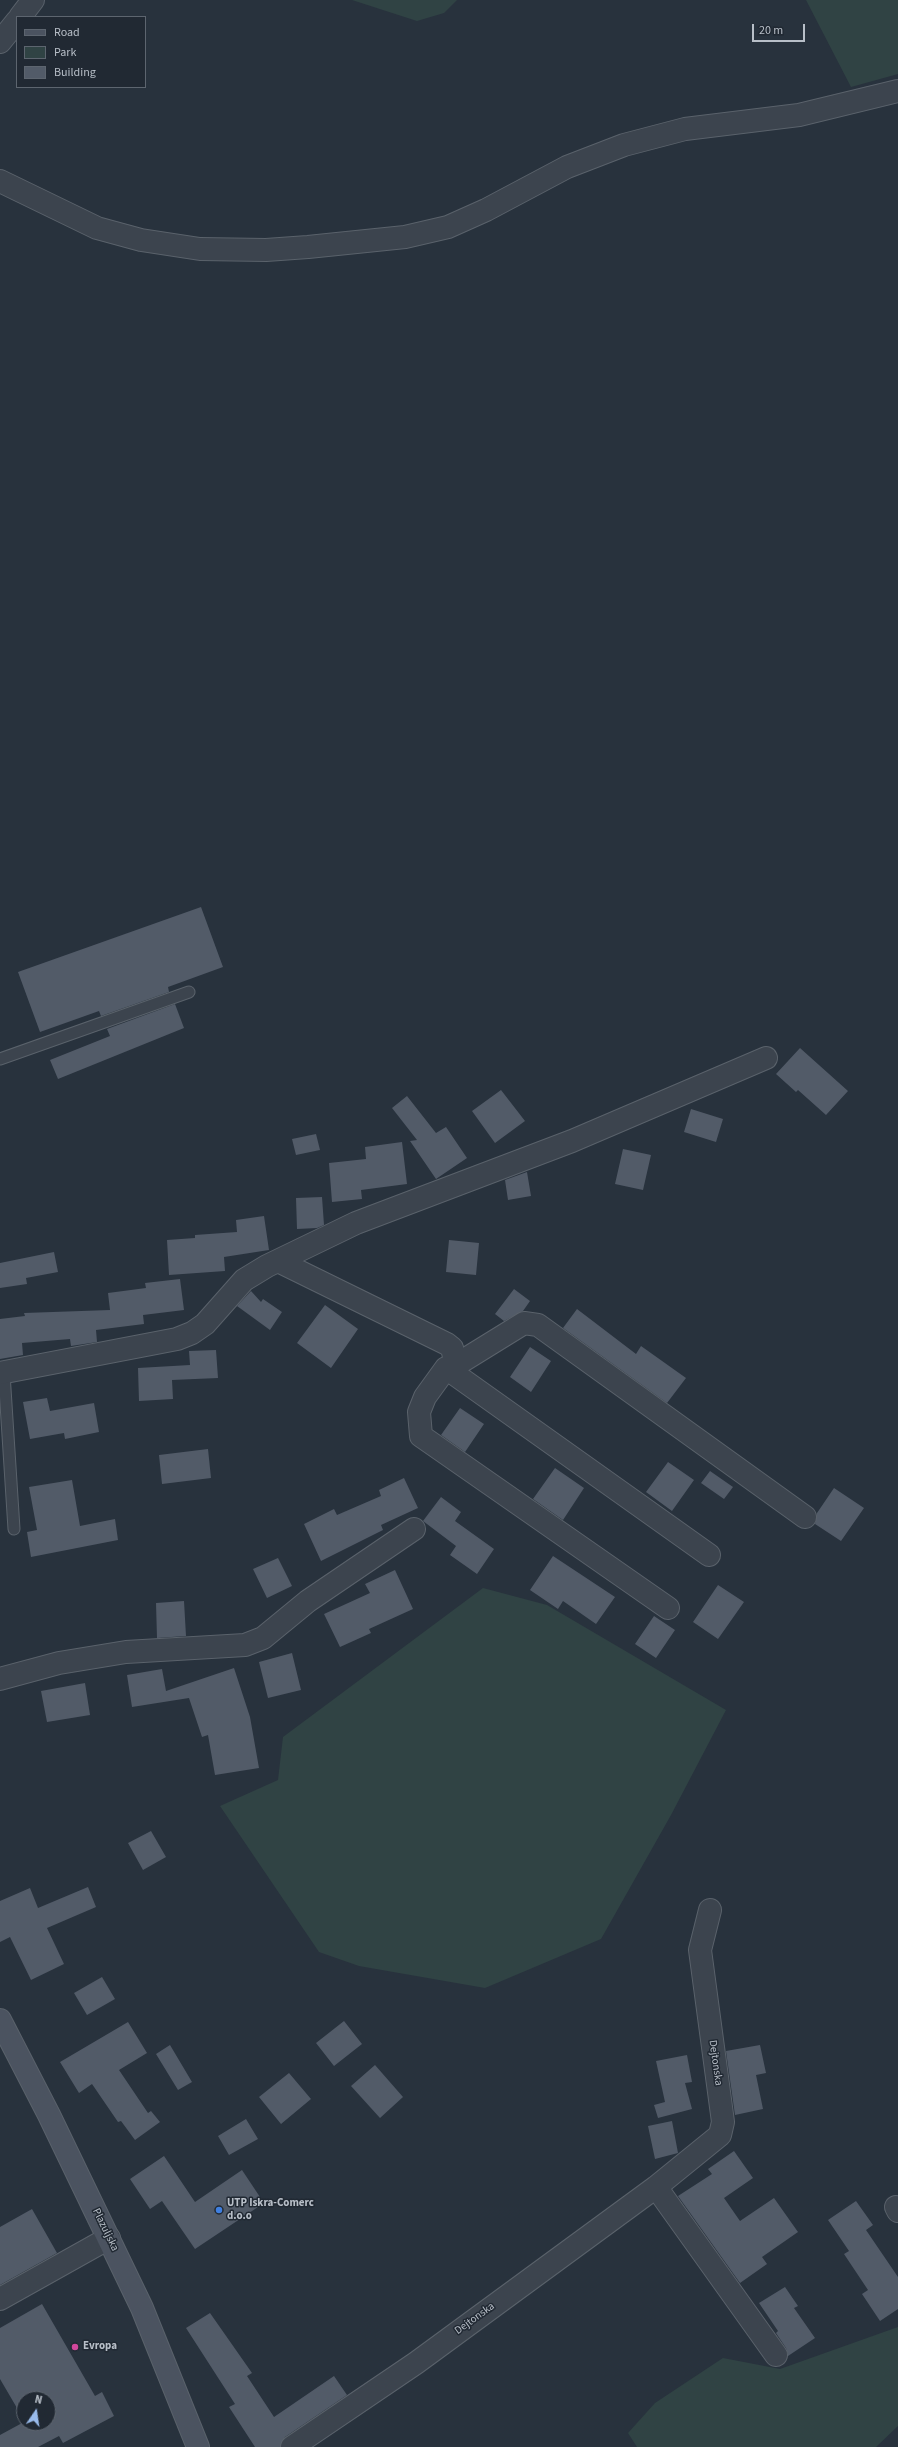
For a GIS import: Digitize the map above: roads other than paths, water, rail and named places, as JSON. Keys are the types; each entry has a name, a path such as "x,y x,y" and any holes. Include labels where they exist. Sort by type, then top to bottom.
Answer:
{"main road":[{"name":"Plazuljska","path":"0,2020 109,2238 142,2308 198,2447"}],"street":[{"path":"21,16 33,0"},
{"path":"0,42 16,21"},
{"path":"0,181 98,228 141,240 200,249 266,250 308,247 405,237 448,227 486,210 567,167 624,145 685,130 799,115 898,91"},
{"path":"2,1373 177,1339 192,1333 206,1324 244,1280 278,1260 356,1223 572,1141 766,1058"},
{"path":"278,1260 447,1344 452,1348 452,1366"},
{"path":"668,1608 421,1436 419,1412 425,1397 452,1366 524,1323 538,1325 805,1517"},
{"path":"452,1366 709,1555"},
{"path":"0,1679 59,1663 126,1652 245,1645 262,1638 308,1601 414,1529"},
{"name":"Dejtonska","path":"292,2447 416,2363 656,2187 720,2135 723,2128 700,1950 710,1910"},
{"path":"656,2187 776,2355"},
{"path":"0,2299 109,2238"}],"lane":[{"path":"0,1059 189,992"},
{"path":"2,1373 14,1529"}],"place":[{"name":"UTP Iskra-Comerc d.o.o","path":"219,2210"},
{"name":"Evropa","path":"75,2347"}]}
